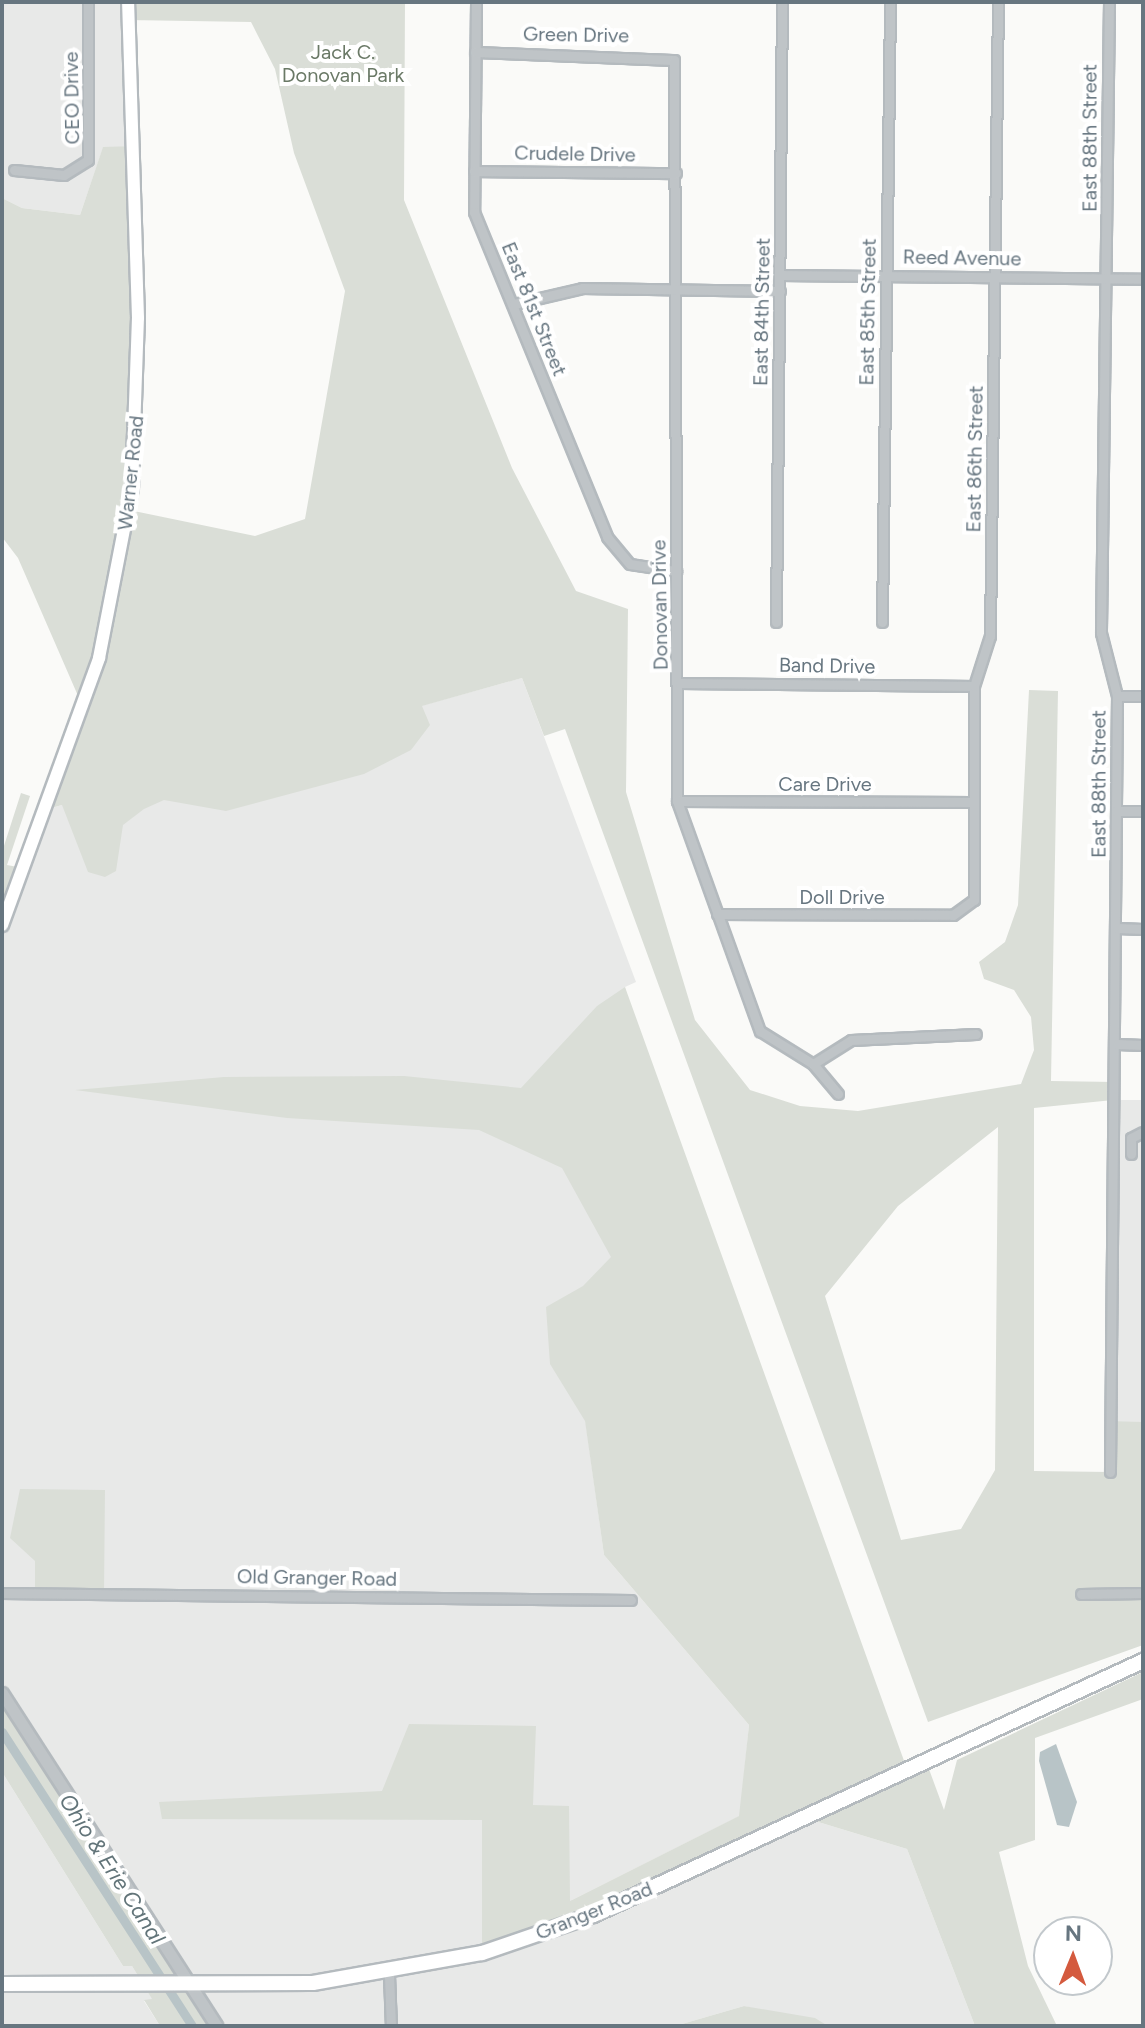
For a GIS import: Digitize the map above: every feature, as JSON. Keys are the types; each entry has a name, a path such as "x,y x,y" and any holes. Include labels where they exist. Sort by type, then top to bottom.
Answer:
{"main road":[{"name":"Warner Road","path":"2,925 99,658 132,489 138,318 128,2"},
{"name":"Granger Road","path":"2,1984 184,1985 389,1975 482,1953 593,1915 1143,1661"}],"street":[{"name":"CEO Drive","path":"14,170 64,175 88,160 88,2"},
{"name":"East 81st Street","path":"476,2 474,212 607,537 630,564 676,571"},
{"name":"East 84th Street","path":"776,622 782,2"},
{"name":"East 85th Street","path":"882,622 890,2"},
{"name":"East 86th Street","path":"968,912 974,900 974,686 990,636 998,2"},
{"name":"East 88th Street","path":"1109,2 1101,633 1117,696 1117,1044 1108,1135 1110,1472"},
{"name":"Green Drive","path":"475,52 674,60"},
{"name":"Donovan Drive","path":"674,60 676,571 680,683 677,801 760,1031 813,1064 838,1094"},
{"name":"Crudele Drive","path":"474,171 676,173"},
{"name":"Reed Avenue","path":"780,275 1143,279"},
{"path":"514,304 582,288 780,291"},
{"name":"Band Drive","path":"680,683 974,686"},
{"path":"1117,696 1143,696"},
{"name":"Care Drive","path":"677,801 973,802"},
{"path":"1116,811 1143,811"},
{"name":"Doll Drive","path":"717,914 968,912"},
{"path":"1117,928 1143,929"},
{"path":"813,1064 851,1040 976,1034"},
{"path":"1117,1044 1143,1045"},
{"path":"1131,1154 1131,1138 1143,1132"},
{"name":"Old Granger Road","path":"2,1593 631,1600"},
{"path":"1081,1594 1143,1593"},
{"path":"2,1693 184,1985 217,2026"},
{"path":"389,1975 391,2026"}],"shaded area":[{"path":"2,2 128,2 134,146 103,148 80,215 22,208 2,198"},
{"path":"522,678 636,982 625,987 655,1212 569,1302 604,1555 749,1725 740,1816 570,1901 805,1818 907,1849 975,2026 828,2026 744,2006 675,2026 217,2026 2,1693 2,925 44,810"},
{"path":"1113,1100 1143,1100 1143,1593 1106,1421"},
{"path":"1056,1744 1077,1802 1069,1827 1057,1825 1039,1761 1040,1752"},
{"path":"2,1772 123,1966 132,1966 153,2000 144,2001 160,2026 2,2026"}],"green space":[{"name":"Jack C. Donovan Park","path":"128,2 405,2 404,200 512,468 576,591 628,609 626,792 695,1020 750,1090 800,1106 858,1111 1021,1084 1034,1050 1031,1017 1014,990 984,979 979,962 1005,942 1018,905 1029,690 1058,691 1051,1081 1114,1082 1113,1100 1034,1108 1034,1471 1109,1472 1106,1421 1143,1422 1143,1645 928,1722 565,729 544,736 522,678 422,706 430,725 411,750 364,774 226,811 164,800 144,809 123,825 116,871 105,877 88,872 62,805 44,810 82,705 18,558 2,537 2,198 22,208 80,215 103,147 134,146 129,510 255,536 305,519 345,291 294,153 275,69 251,22 129,20","holes":["998,1127 995,1470 961,1529 901,1540 825,1296 898,1206"]},
{"path":"21,793 30,796 7,865 23,868 2,925 2,852"},
{"path":"625,987 907,1769 926,1761 944,1810 957,1760 1143,1672 1143,1699 1035,1738 1035,1840 999,1852 1033,1976 1033,1996 1042,1996 1057,2026 975,2026 907,1849 805,1818 593,1915 482,1953 482,1820 162,1819 159,1802 382,1791 409,1724 536,1726 533,1805 569,1806 570,1901 739,1816 749,1725 604,1555 585,1421 550,1364 546,1307 583,1286 611,1257 562,1168 479,1130 287,1118 75,1090 224,1077 404,1076 521,1088 597,1006"},
{"path":"20,1489 105,1490 104,1594 35,1594 35,1561 10,1538"},
{"path":"2,1707 15,1718 211,2026 160,2026 144,2000 152,1999 132,1966 123,1966 2,1772"},
{"path":"744,2006 815,2018 828,2026 675,2026"}],"waterway":[{"name":"Ohio & Erie Canal","path":"2,1732 192,2026"}]}
